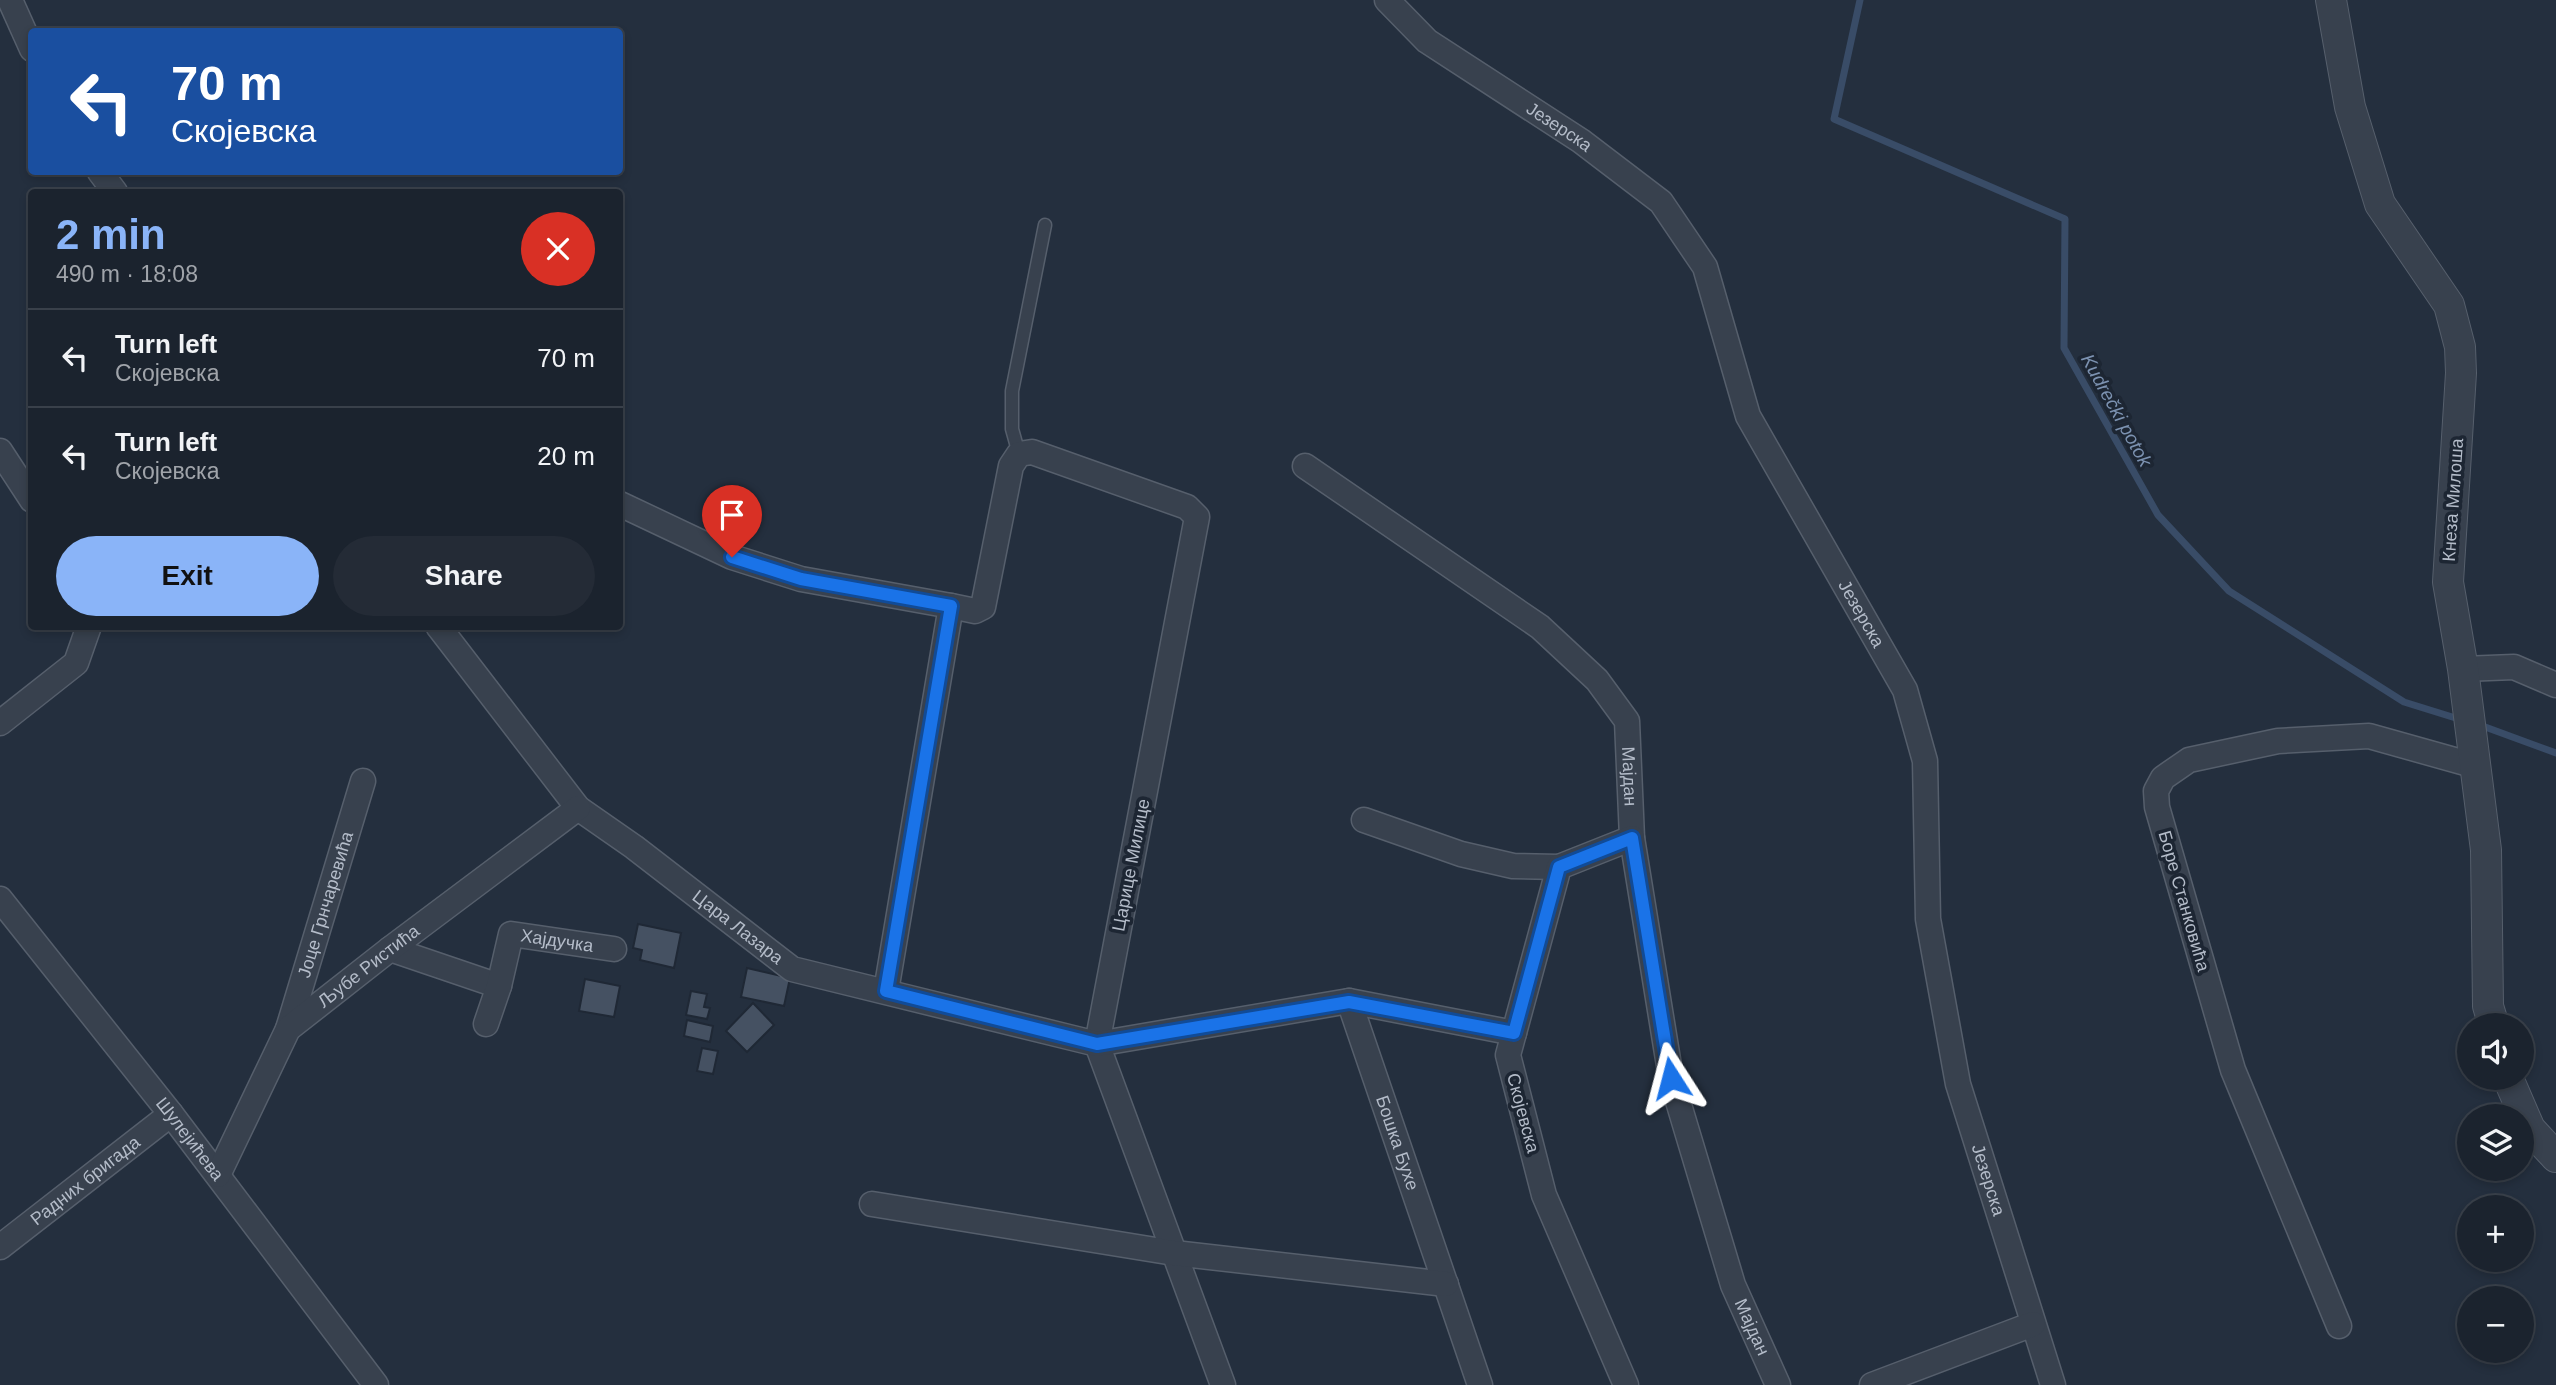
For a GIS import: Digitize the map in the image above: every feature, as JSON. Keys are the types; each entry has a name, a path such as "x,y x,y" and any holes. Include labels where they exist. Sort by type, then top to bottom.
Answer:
{"street":[{"path":"10,0 28,40"},
{"name":"Језерска","path":"1387,0 1427,41 1581,141 1661,202 1705,267 1748,416 1905,690 1925,761 1928,919 1958,1084 2053,1385"},
{"name":"Кнеза Милоша","path":"2331,0 2350,107 2380,204 2449,305 2460,347 2461,373 2448,582 2463,669 2486,850 2490,1013"},
{"path":"0,451 28,494"},
{"name":"Царице Милице","path":"1019,454 1032,452 1058,461 1187,507 1197,517 1097,1044"},
{"path":"623,505 732,557 801,579 975,611 983,607 1011,466 1019,454"},
{"name":"Мајдан","path":"1308,468 1540,627 1597,680 1628,720 1632,838 1671,1078 1733,1285 1778,1385"},
{"path":"886,991 951,606"},
{"path":"0,723 76,663 88,630"},
{"name":"Цара Лазара","path":"441,630 578,808 634,847 792,969 1097,1044 1349,1002 1514,1033"},
{"path":"2463,669 2514,667 2556,685"},
{"name":"Боре Станковића","path":"2339,1326 2233,1070 2157,807 2156,791 2163,778 2189,760 2278,741 2369,736 2474,752"},
{"name":"Јоце Грнчаревића","path":"288,1029 363,781"},
{"name":"Љубе Ристића","path":"218,1175 288,1029 578,808"},
{"path":"1364,820 1461,854 1513,866 1559,867 1632,838"},
{"name":"Скојевска","path":"1559,867 1508,1055 1544,1195 1626,1385"},
{"name":"Шулејићева","path":"0,899 171,1114 376,1385"},
{"name":"Хајдучка","path":"486,1024 499,986 511,934 614,949"},
{"path":"390,949 499,986"},
{"name":"Бошка Бухе","path":"1349,1002 1480,1385"},
{"path":"1097,1044 1223,1385"},
{"path":"2513,1090 2530,1129 2556,1157"},
{"name":"Радних бригада","path":"0,1247 171,1114"},
{"path":"872,1204 1174,1253 1446,1284"},
{"path":"1872,1385 2033,1324"}],"lane":[{"path":"1019,454 1013,429 1012,390 1045,225"}],"building":[{"path":"638,924 681,933 674,968 640,960 642,950 633,948"},
{"path":"747,968 790,978 784,1006 741,997"},
{"path":"585,979 620,986 614,1017 579,1011"},
{"path":"691,991 707,994 704,1007 710,1008 707,1019 686,1015"},
{"path":"753,1003 774,1025 747,1052 726,1031"},
{"path":"687,1020 713,1026 710,1042 684,1036"},
{"path":"702,1048 718,1051 713,1074 697,1071"}],"waterway":[{"name":"Kudrečki potok","path":"1860,0 1834,119 2065,219 2064,348 2158,515 2229,591 2404,702 2462,720"},
{"name":"Kudrečki potok","path":"2477,724 2556,753"}],"route":[{"path":"732,557 801,579 951,606 886,991 1097,1044 1349,1002 1514,1033 1559,867 1632,838 1671,1078"}]}
